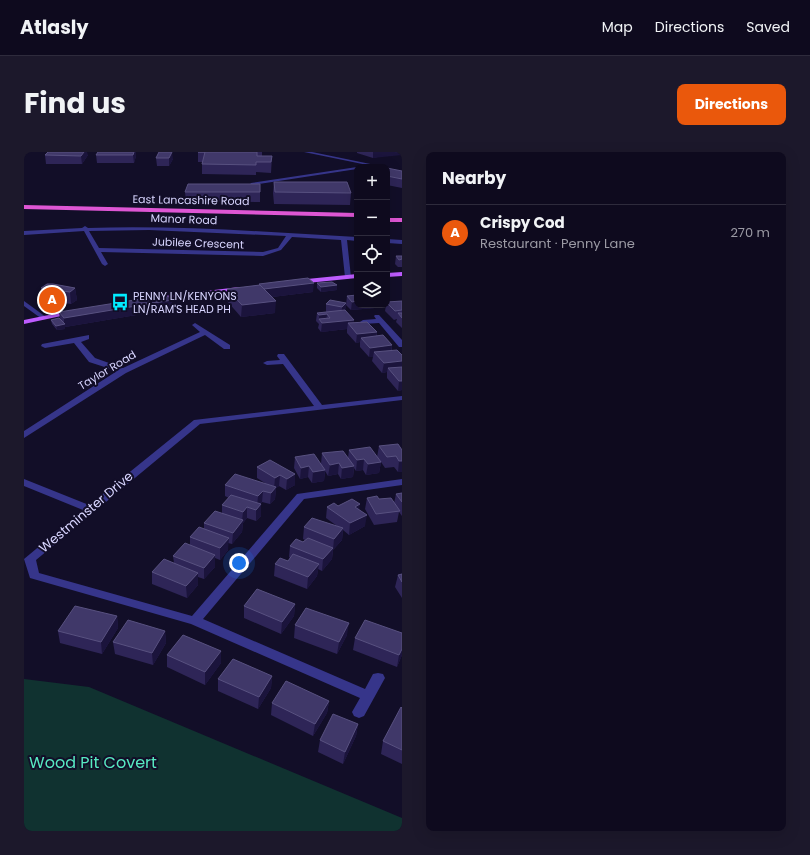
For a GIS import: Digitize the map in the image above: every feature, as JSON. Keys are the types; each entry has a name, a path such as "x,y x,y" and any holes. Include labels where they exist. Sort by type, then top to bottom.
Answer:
{"highway":[{"name":"East Lancashire Road","path":"26,207 354,215"},
{"name":"East Lancashire Road","path":"24,212 354,218"},
{"path":"390,216 402,216"},
{"path":"390,220 402,220"}],"main road":[{"path":"390,275 402,274"},
{"path":"291,283 354,276"},
{"path":"148,301 246,288"},
{"path":"24,322 78,312"}],"street":[{"path":"306,152 368,164"},
{"path":"249,188 251,184 354,168"},
{"path":"85,228 105,264"},
{"name":"Manor Road","path":"24,233 85,228 176,229 290,234 354,239"},
{"name":"Jubilee Crescent","path":"97,250 263,254 276,251 284,247 290,234"},
{"path":"344,238 348,276"},
{"path":"390,241 402,242"},
{"path":"24,303 44,318"},
{"path":"363,322 379,318 402,345"},
{"path":"195,326 227,348"},
{"name":"Taylor Road","path":"24,435 123,371 205,332"},
{"path":"45,346 76,341 86,337"},
{"path":"76,341 92,360 123,371"},
{"path":"267,364 283,359 319,407"},
{"name":"Westminster Drive","path":"368,696 195,621 34,575 30,558 197,422 402,398"},
{"path":"24,482 90,509"},
{"path":"195,621 301,496 402,482"},
{"path":"358,712 378,678"}],"green space":[{"name":"Wood Pit Covert","path":"24,679 89,687 402,818 402,831 24,831"}],"building":[{"path":"48,152 84,152 81,156 45,155"},
{"path":"98,152 134,152 133,155 96,155"},
{"path":"159,152 172,152 169,158 156,158"},
{"path":"205,152 257,152 257,156 272,156 271,162 256,162 256,165 202,164"},
{"path":"390,169 402,171 402,179 390,177"},
{"path":"274,182 347,182 351,193 275,192"},
{"path":"188,184 260,184 260,192 185,192"},
{"path":"396,256 402,256 402,259 399,260"},
{"path":"308,278 314,283 264,289 259,284"},
{"path":"332,282 337,285 321,287 317,283"},
{"path":"47,284 75,288 70,292 41,288"},
{"path":"260,285 276,301 242,305 227,289"},
{"path":"166,295 172,300 64,318 59,312"},
{"path":"354,295 354,302 352,302 347,296"},
{"path":"330,300 346,303 342,307 326,304"},
{"path":"402,301 402,310 395,311 390,306 390,302"},
{"path":"345,310 354,320 322,323 319,319 330,318 327,314 319,315 317,313"},
{"path":"59,318 65,324 56,326 51,320"},
{"path":"367,322 377,332 357,334 348,323"},
{"path":"383,335 392,345 370,348 361,338"},
{"path":"397,350 402,355 402,361 384,363 374,352"},
{"path":"402,367 402,381 399,381 388,368"},
{"path":"398,444 402,450 402,461 399,461 396,456 387,457 379,446"},
{"path":"370,447 381,462 368,464 364,459 357,460 349,450"},
{"path":"343,451 354,466 342,468 339,463 330,465 322,453"},
{"path":"314,454 325,470 313,472 309,466 301,468 295,457"},
{"path":"270,460 295,474 287,479 280,475 275,478 257,467"},
{"path":"235,474 276,487 271,493 263,491 258,496 225,485"},
{"path":"402,493 402,502 396,494"},
{"path":"231,495 261,504 256,510 247,507 243,512 222,505"},
{"path":"377,496 379,499 391,498 400,511 376,514 367,498"},
{"path":"352,499 360,504 355,507 367,515 350,523 327,507 334,503 338,506"},
{"path":"215,511 243,520 233,533 204,523"},
{"path":"312,518 343,528 334,539 304,527"},
{"path":"199,527 229,538 220,548 190,537"},
{"path":"308,538 333,548 323,559 290,546 296,539 303,542"},
{"path":"185,543 215,555 204,568 173,556"},
{"path":"293,554 319,564 308,577 275,564 280,558 288,561"},
{"path":"164,559 198,573 186,586 152,572"},
{"path":"402,574 402,582 398,575"},
{"path":"257,589 295,604 282,622 244,606"},
{"path":"75,606 117,616 101,642 58,631"},
{"path":"306,608 349,623 339,642 295,625"},
{"path":"128,620 165,631 152,653 113,642"},
{"path":"365,620 402,633 402,649 399,655 355,638"},
{"path":"183,635 221,651 205,672 167,655"},
{"path":"233,659 272,676 259,697 218,679"},
{"path":"286,681 329,701 315,724 272,703"},
{"path":"401,707 402,708 402,750 383,741"},
{"path":"333,714 358,724 345,752 320,740"}],"place":[{"name":"Crispy Cod","path":"52,300"},
{"name":"PENNY LN/KENYONS LN/RAM'S HEAD PH","path":"120,302"}]}
